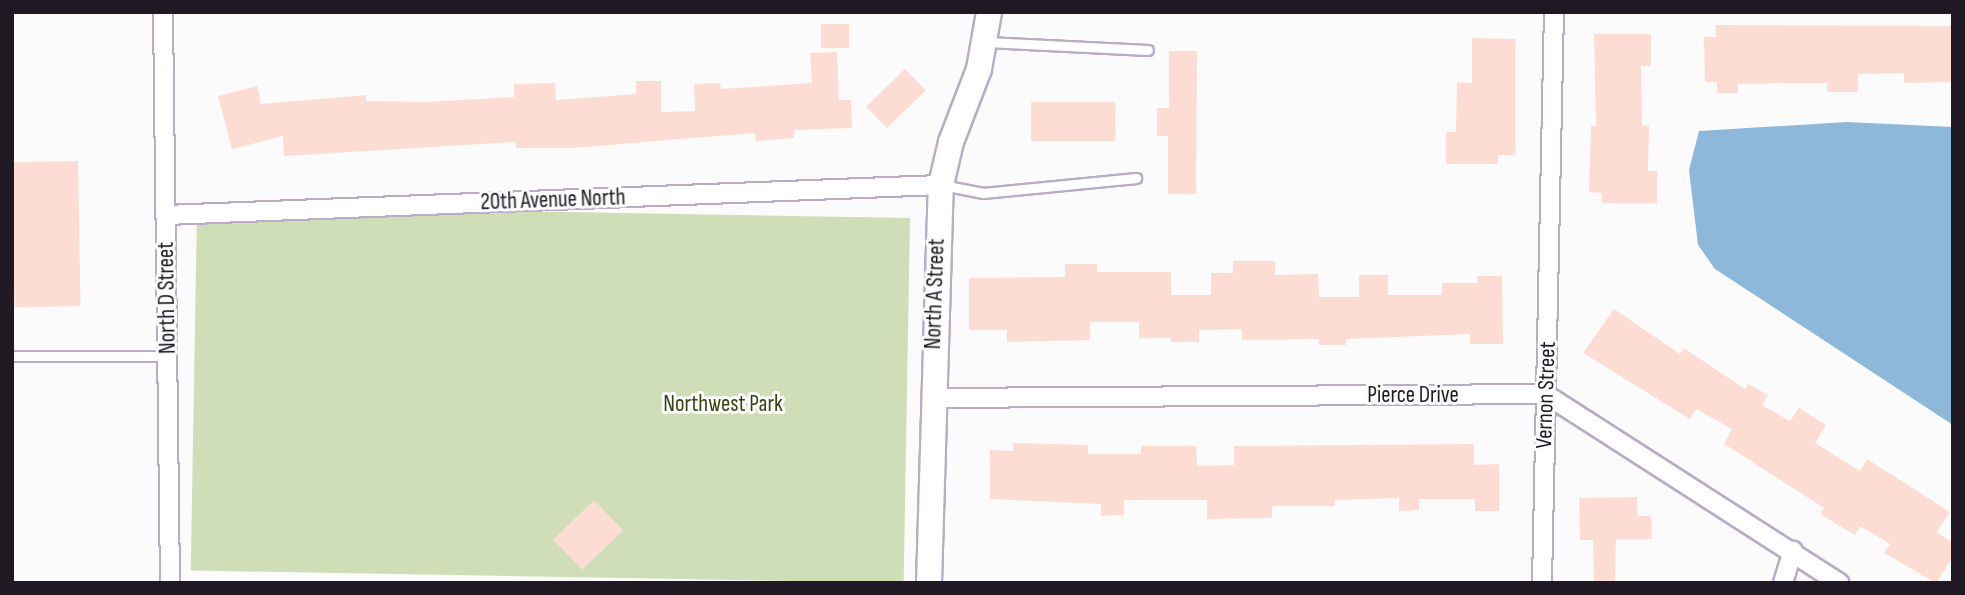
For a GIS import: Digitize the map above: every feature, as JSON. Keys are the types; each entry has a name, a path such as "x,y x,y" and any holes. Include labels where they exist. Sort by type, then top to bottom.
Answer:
{"street":[{"name":"North D Street","path":"163,12 170,583"},
{"name":"North A Street","path":"929,583 932,398 941,185 984,42 989,12"},
{"name":"Vernon Street","path":"1542,583 1554,12"},
{"name":"20th Avenue North","path":"166,215 941,185"},
{"name":"Pierce Drive","path":"932,398 1545,394"},
{"path":"1545,394 1839,583"},
{"path":"1783,583 1793,551"}],"lane":[{"path":"984,42 1148,50"},
{"path":"941,185 983,192 1136,178"},
{"path":"12,356 167,356"}],"green space":[{"name":"Northwest Park","path":"197,206 910,218 904,583 191,571"}],"water":[{"path":"1847,122 1953,127 1953,425 1715,269 1698,245 1689,170 1699,131"}],"building":[{"path":"821,24 849,24 849,48 821,48"},
{"path":"1715,25 1953,26 1953,82 1904,83 1904,73 1858,74 1858,92 1827,92 1827,83 1786,83 1738,84 1738,93 1717,93 1717,82 1705,82 1704,37 1716,37"},
{"path":"1594,34 1651,34 1651,66 1641,66 1642,126 1649,126 1648,171 1657,171 1657,203 1602,203 1602,193 1589,192 1591,126 1596,126"},
{"path":"1472,38 1515,39 1515,155 1498,155 1498,164 1446,164 1446,132 1456,132 1457,82 1472,83"},
{"path":"1169,51 1197,51 1196,194 1168,194 1168,136 1157,136 1157,108 1169,108"},
{"path":"837,52 839,100 851,100 852,128 794,130 794,138 756,141 755,133 572,148 516,148 515,142 284,156 283,136 232,149 218,96 257,86 261,104 366,95 366,101 425,102 514,97 514,84 555,83 556,100 636,94 636,81 661,81 661,112 695,111 694,84 720,83 721,89 812,83 810,53"},
{"path":"905,69 926,91 887,128 866,107"},
{"path":"1031,102 1115,102 1115,141 1031,141"},
{"path":"78,161 81,306 15,307 12,162"},
{"path":"1233,261 1275,261 1275,275 1318,274 1319,297 1359,297 1359,275 1388,275 1388,295 1442,295 1442,283 1477,283 1477,276 1502,276 1503,344 1470,344 1470,334 1346,339 1346,345 1319,345 1319,339 1242,340 1242,329 1199,330 1199,342 1171,342 1171,338 1139,338 1139,322 1090,322 1090,340 1007,342 1007,330 969,330 969,278 1065,277 1065,264 1097,264 1097,272 1171,272 1171,295 1211,295 1211,273 1233,273"},
{"path":"1614,309 1680,354 1684,348 1745,389 1748,384 1768,395 1762,405 1790,421 1799,408 1826,425 1815,443 1860,471 1867,459 1950,512 1937,532 1953,543 1953,557 1936,583 1884,553 1890,544 1860,526 1855,535 1820,514 1824,508 1724,444 1732,429 1696,409 1690,419 1583,353"},
{"path":"1013,443 1088,445 1088,454 1141,454 1141,446 1196,446 1197,466 1234,465 1234,446 1474,444 1474,465 1499,464 1499,511 1475,511 1475,499 1419,499 1419,510 1399,511 1399,498 1335,500 1335,506 1272,506 1272,518 1207,519 1207,500 1124,500 1124,515 1101,516 1101,504 990,499 990,450 1013,451"},
{"path":"1637,497 1638,516 1651,516 1652,539 1616,539 1615,583 1594,583 1593,540 1580,540 1579,498"},
{"path":"594,500 623,530 582,570 553,540"}]}
